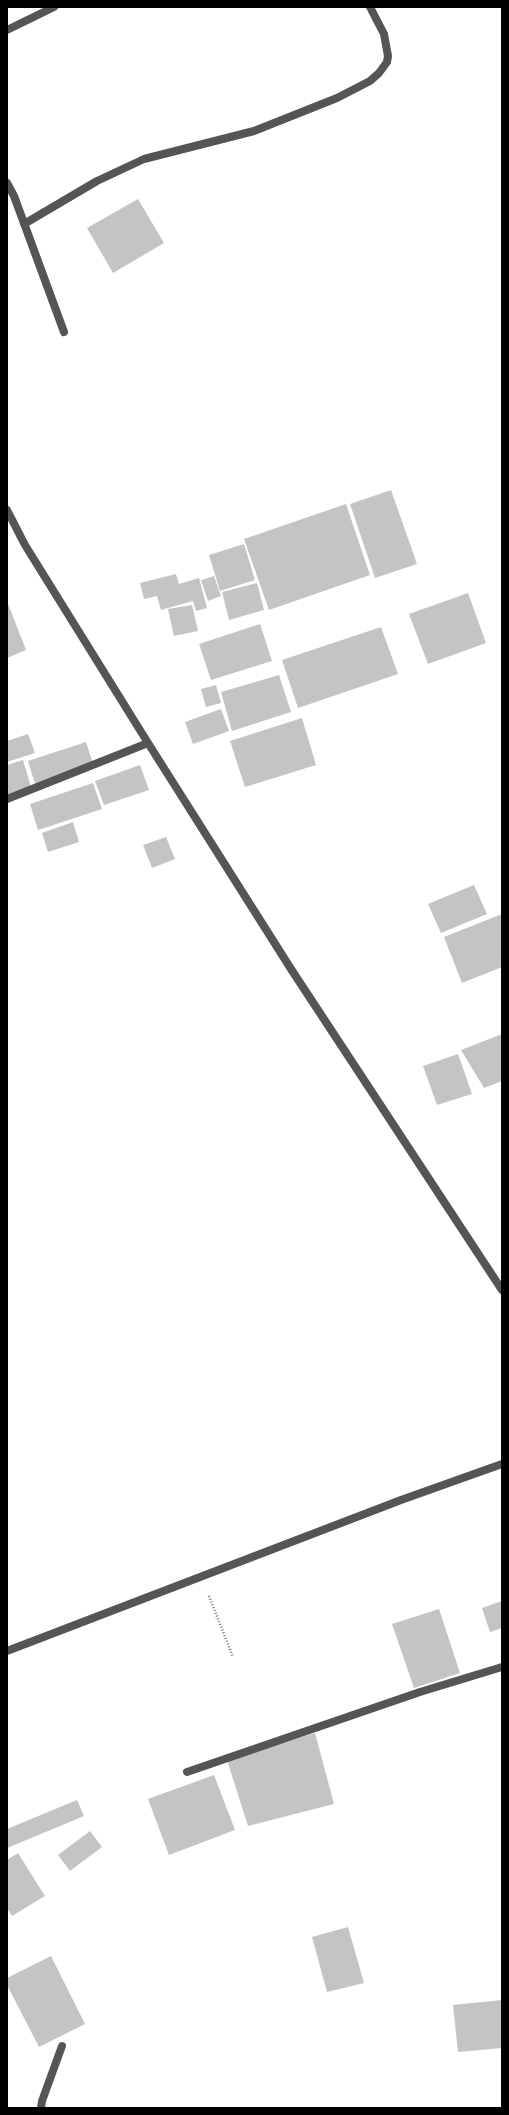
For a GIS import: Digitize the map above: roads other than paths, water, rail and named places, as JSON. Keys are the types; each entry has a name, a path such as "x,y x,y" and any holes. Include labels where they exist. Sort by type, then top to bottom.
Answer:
{"street":[{"path":"7,30 54,7"},
{"path":"24,224 97,181 144,160 254,131 337,98 370,81 379,73 387,62 388,56 384,34 370,7"},
{"path":"7,183 24,224 64,332"},
{"path":"7,510 25,545 148,743 300,982 502,1290"},
{"path":"7,799 148,743"},
{"path":"7,1651 502,1464"},
{"path":"187,1772 420,1692 502,1667"},
{"path":"41,2108 42,2101 62,2046"}]}
